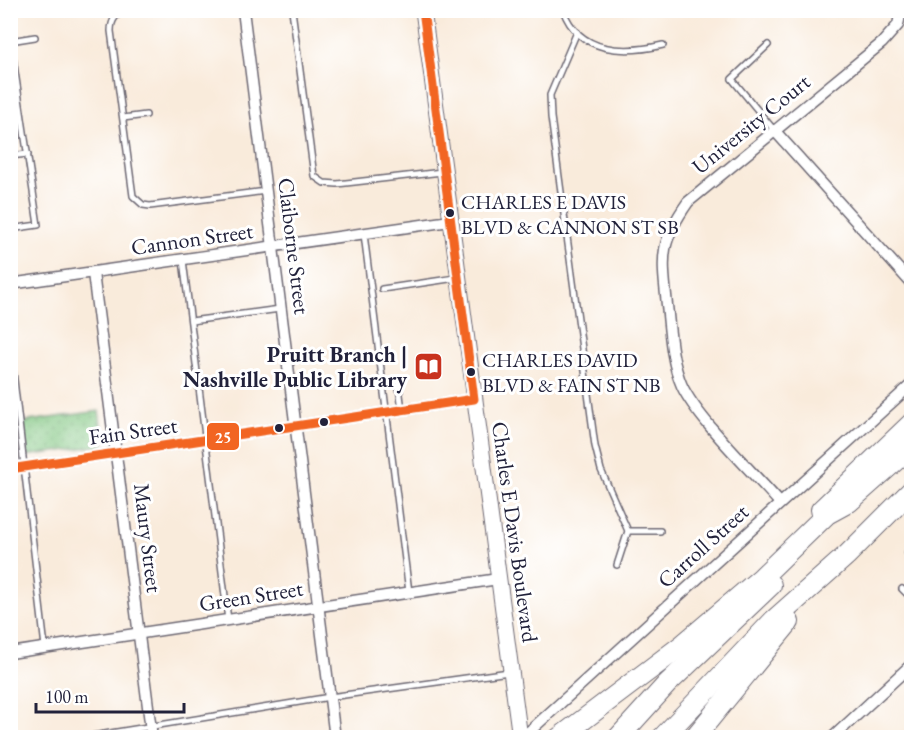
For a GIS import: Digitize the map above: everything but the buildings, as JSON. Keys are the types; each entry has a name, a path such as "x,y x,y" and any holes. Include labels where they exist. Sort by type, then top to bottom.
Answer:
{"highway":[{"path":"762,577 777,553 912,423"},
{"path":"559,738 681,646 762,577 828,514 849,502 912,446"},
{"path":"662,738 774,620 847,555 912,490"},
{"path":"618,738 667,684 835,524 849,502"},
{"path":"694,738 847,555"}],"street":[{"name":"Claiborne Street","path":"243,10 335,738"},
{"name":"Charles E Davis Boulevard","path":"423,10 521,738"},
{"name":"University Court","path":"779,502 706,419 683,387 673,360 662,257 670,226 688,202 882,43 898,25 901,10"},
{"path":"774,130 912,284"},
{"name":"Cannon Street","path":"10,284 450,221"},
{"name":"Maury Street","path":"93,273 152,738"},
{"name":"Carroll Street","path":"521,738 912,384"},
{"name":"Fain Street","path":"10,469 474,399"},
{"name":"Green Street","path":"10,653 498,579"},
{"path":"832,738 912,664"}],"lane":[{"path":"128,10 121,11 111,25 133,196 143,205 150,206 267,191"},
{"path":"292,10 314,176 324,183 337,184 444,172"},
{"path":"563,10 576,32 596,46 619,51 663,45"},
{"path":"576,32 550,95 551,117 595,446 601,470 628,531 617,565"},
{"path":"10,229 38,225 11,40 35,38"},
{"path":"768,45 732,79 774,130"},
{"path":"123,118 146,115"},
{"path":"10,156 28,154"},
{"path":"364,234 409,592"},
{"path":"183,260 228,620"},
{"path":"382,289 458,278"},
{"path":"191,321 282,309"},
{"path":"10,345 45,647"},
{"path":"398,379 402,410"},
{"path":"628,531 660,531"},
{"path":"902,589 912,599"},
{"path":"80,738 330,697 511,672"},
{"path":"902,673 912,685"}],"green space":[{"path":"99,411 104,445 27,456 22,422"}],"transit line":[{"name":"25","path":"10,469 474,399 423,10"}],"place":[{"name":"CHARLES E DAVIS BLVD & CANNON ST SB","path":"450,213"},
{"name":"Pruitt Branch | Nashville Public Library","path":"428,367"},
{"name":"CHARLES DAVID BLVD & FAIN ST NB","path":"471,372"}]}
